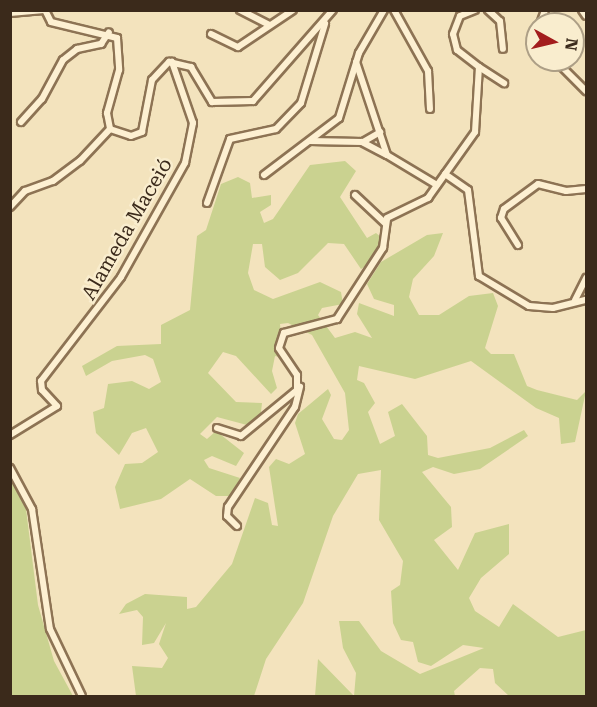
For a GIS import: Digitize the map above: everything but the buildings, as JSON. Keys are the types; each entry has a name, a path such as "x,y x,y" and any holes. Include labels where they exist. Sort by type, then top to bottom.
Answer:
{"street":[{"path":"10,13 45,10 51,22 109,32 120,48 107,113 110,129"},
{"path":"240,10 269,25"},
{"path":"211,34 236,47 293,10"},
{"path":"110,129 131,135 141,132 152,80 161,66 172,62 194,70 204,97 212,102 246,104 263,94 333,10"},
{"path":"264,175 342,114 356,62 384,10"},
{"path":"394,10 428,71 430,109"},
{"path":"475,10 457,20 453,41 479,68 504,83"},
{"path":"488,10 500,21 503,50"},
{"path":"582,10 586,16"},
{"path":"207,203 230,139 276,129 301,103 326,21"},
{"path":"21,122 63,60 77,49 101,44 109,32"},
{"name":"Alameda Maceió","path":"10,435 57,406 42,390 41,381 97,313 183,167 193,123 172,62"},
{"path":"356,62 387,155"},
{"path":"237,526 227,516 228,507 295,407 300,384 279,349 284,333 326,326 348,305 383,248 386,224 390,216 425,201 437,185 477,126 479,68"},
{"path":"567,72 586,91"},
{"path":"10,207 25,191 53,181 80,161 110,129"},
{"path":"362,142 380,132"},
{"path":"309,141 362,142 437,185"},
{"path":"445,174 468,190 479,276 525,305 553,308 575,300 586,300"},
{"path":"518,246 501,218 504,209 538,184 566,191 586,189"},
{"path":"355,195 386,224"},
{"path":"575,300 586,278"},
{"path":"217,428 241,436 300,384"},
{"path":"10,468 32,509 50,629 82,696"}],"green space":[{"path":"345,161 356,171 340,197 367,238 376,233 382,238 371,262 361,269 344,244 328,243 298,273 280,280 265,267 262,244 253,244 248,273 254,290 273,299 320,282 341,292 343,304 322,308 318,315 335,338 355,332 372,338 357,314 359,303 394,316 394,305 374,299 367,284 381,262 427,235 443,233 434,256 413,279 409,297 419,315 439,315 469,296 493,293 498,306 485,348 491,354 514,354 527,386 577,400 586,391 575,442 561,444 559,418 536,408 471,361 415,379 359,366 357,380 364,383 375,403 368,412 380,444 395,436 388,412 402,404 427,436 428,455 438,458 490,448 524,430 528,436 480,469 454,474 433,467 422,472 451,507 452,527 434,540 458,570 475,533 509,524 509,554 481,578 469,598 475,611 499,627 513,604 558,637 586,630 586,696 509,696 495,683 493,669 480,668 454,691 455,696 354,696 356,673 343,648 339,621 359,621 381,651 420,674 484,648 463,645 431,666 418,662 413,642 401,640 393,623 391,591 400,585 403,561 379,520 381,470 358,474 333,516 303,603 266,659 254,696 136,696 132,666 162,668 168,658 159,644 166,623 154,643 142,645 143,617 137,610 119,614 126,604 145,594 187,597 187,609 196,607 232,564 255,498 268,503 272,525 278,526 269,467 276,459 289,464 305,454 295,423 298,414 328,389 331,395 322,419 334,439 342,440 349,430 345,393 312,335 288,323 280,324 284,358 275,356 272,371 277,388 271,394 236,356 223,352 208,373 236,402 262,403 260,421 247,425 217,417 200,434 207,439 216,431 244,453 236,466 212,456 204,460 209,468 240,478 232,496 216,496 190,479 161,499 120,509 115,487 125,464 142,463 158,452 146,428 132,433 119,455 96,433 93,412 104,408 108,384 132,381 149,389 161,382 153,359 145,355 112,361 86,376 82,366 117,346 161,344 161,325 190,310 197,236 206,230 221,184 238,177 250,183 252,198 271,195 271,205 260,212 264,223 273,219 310,165"},
{"path":"11,481 26,509 38,605 54,661 73,696 11,696"},
{"path":"318,659 354,696 315,696"}]}
